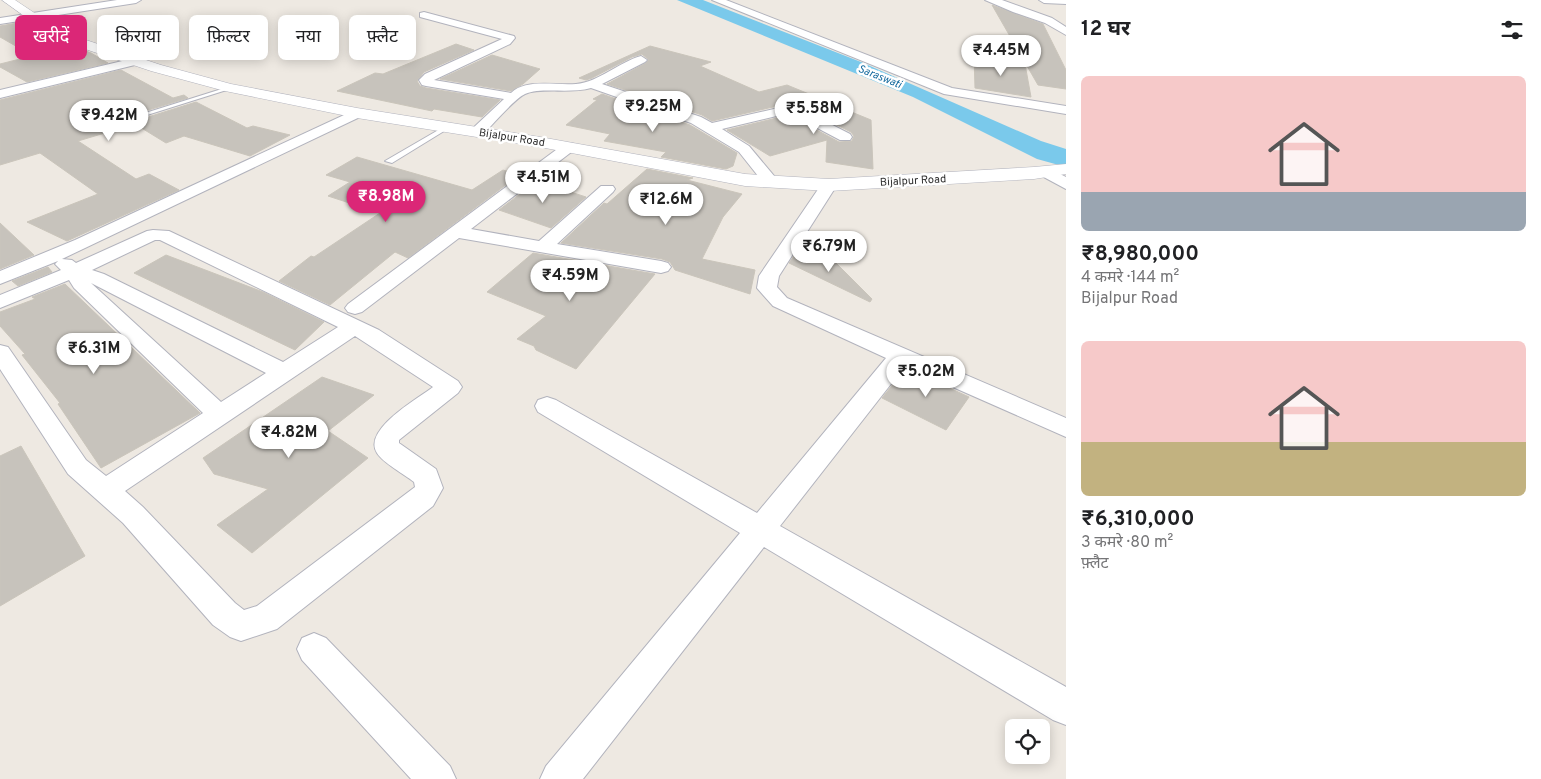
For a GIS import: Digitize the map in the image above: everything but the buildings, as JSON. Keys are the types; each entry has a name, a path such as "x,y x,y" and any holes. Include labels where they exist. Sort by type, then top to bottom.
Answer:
{"main road":[{"name":"Bijalpur Road","path":"8,0 29,15"},
{"name":"Bijalpur Road","path":"87,45 135,62 230,88 357,113 569,147 745,180 772,183 829,184 1046,172 1066,169"}],"street":[{"path":"37,15 136,0"},
{"path":"717,0 949,91 1066,110"},
{"path":"990,0 1045,19 1066,32"},
{"path":"996,1 1003,0"},
{"path":"1044,0 1066,1"},
{"path":"424,15 510,38 506,42 429,77 425,80 426,82 512,96"},
{"path":"0,21 15,18"},
{"path":"477,132 512,96 527,89 568,89 591,84 641,60"},
{"path":"0,94 135,62"},
{"path":"591,84 687,116 710,128 744,150 772,183"},
{"path":"710,128 791,109 808,100"},
{"path":"791,109 845,137"},
{"path":"0,302 61,264 357,113"},
{"path":"104,491 285,372 354,318 455,232 569,147"},
{"path":"1046,172 1066,184"},
{"path":"829,184 769,276 767,288 780,302 1066,428"},
{"path":"543,247 607,189"},
{"path":"455,232 661,267"},
{"path":"0,278 61,264 153,235 163,235 354,318 371,335 450,387 392,431 386,439 387,448 426,476 429,488 423,498 266,618 241,626 224,614 133,515 77,468 0,352"},
{"path":"61,264 97,278 285,372"},
{"path":"61,264 220,415"},
{"path":"559,779 901,355"},
{"path":"547,406 1066,708"},
{"path":"314,649 437,779"}],"lane":[{"path":"126,120 230,88"},
{"path":"389,161 447,127"}],"water":[{"name":"Saraswati","path":"677,0 703,0 861,62 1041,141 1066,149 1066,167 1037,159 913,97"}]}
